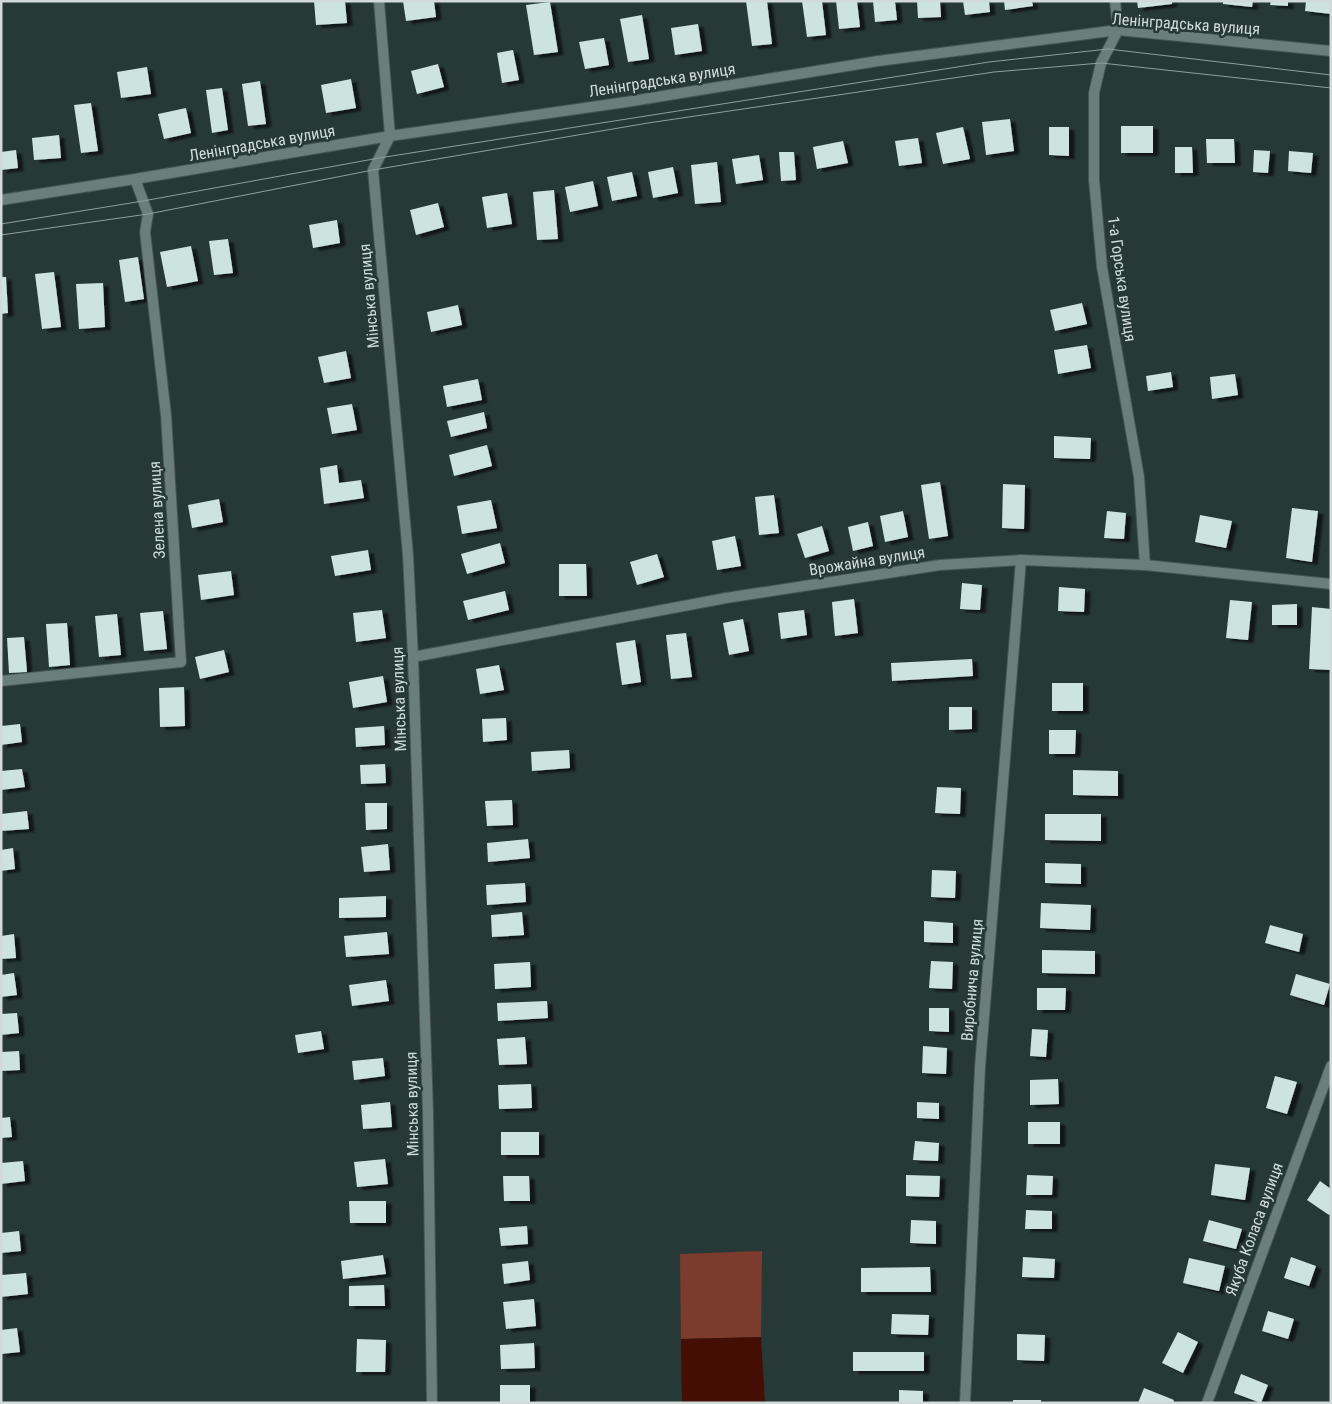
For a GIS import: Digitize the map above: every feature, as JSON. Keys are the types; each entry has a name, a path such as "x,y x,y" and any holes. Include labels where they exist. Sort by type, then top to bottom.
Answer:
{"street":[{"path":"378,1 390,136"},
{"path":"1115,1 1118,30"},
{"name":"Ленінградська вулиця","path":"1,200 135,180 390,136 626,102 878,61 1118,30 1331,51"},
{"name":"1-а Горська вулиця","path":"1118,30 1101,63 1094,93 1094,180 1102,267 1139,477 1145,565"},
{"name":"Мінська вулиця","path":"390,136 372,170 408,555 413,657 428,1113 432,1403"},
{"name":"Зелена вулиця","path":"1,681 181,662 166,415 145,232 148,214 135,180"},
{"name":"Врожайна вулиця","path":"413,657 746,595 940,565 1021,560 1145,565 1331,584"},
{"name":"Виробнича вулиця","path":"965,1403 980,1067 1021,560"},
{"name":"Якуба Коласа вулиця","path":"1207,1403 1331,1066"}],"shaded area":[{"path":"762,1251 761,1337 681,1339 680,1254"},
{"path":"761,1337 765,1403 682,1403 681,1339"}],"building":[{"path":"314,1 345,1 347,23 316,25"},
{"path":"403,1 434,1 436,17 406,21"},
{"path":"746,1 767,1 772,44 752,46"},
{"path":"802,1 822,1 826,35 807,37"},
{"path":"836,1 857,1 860,27 839,29"},
{"path":"873,1 895,1 897,20 875,22"},
{"path":"917,1 940,1 941,17 918,18"},
{"path":"963,1 989,1 990,12 965,15"},
{"path":"1004,1 1032,1 1033,6 1005,10"},
{"path":"1137,1 1172,1 1172,4 1138,8"},
{"path":"1223,1 1253,1 1252,7 1223,4"},
{"path":"1271,1 1288,1 1288,6 1270,5"},
{"path":"1306,1 1331,1 1331,14 1305,11"},
{"path":"550,2 558,52 534,55 526,5"},
{"path":"642,15 649,59 628,62 620,19"},
{"path":"698,24 702,51 675,55 671,28"},
{"path":"604,38 609,65 585,69 579,42"},
{"path":"513,50 519,80 502,83 497,53"},
{"path":"438,64 444,87 417,94 411,71"},
{"path":"147,67 151,94 121,98 117,72"},
{"path":"351,79 356,108 326,113 321,85"},
{"path":"260,81 266,124 248,126 242,84"},
{"path":"222,88 228,130 212,133 206,90"},
{"path":"91,103 98,151 81,153 74,105"},
{"path":"186,108 191,133 164,139 158,114"},
{"path":"1010,119 1014,151 986,155 982,122"},
{"path":"1121,126 1153,126 1153,153 1121,153"},
{"path":"963,127 970,159 943,164 936,133"},
{"path":"1049,127 1069,127 1069,156 1049,155"},
{"path":"59,135 61,158 34,160 32,138"},
{"path":"918,138 922,163 899,166 895,141"},
{"path":"1206,139 1234,139 1235,163 1207,163"},
{"path":"843,141 848,163 817,169 813,147"},
{"path":"1175,147 1192,147 1193,173 1175,173"},
{"path":"16,150 18,168 1,170 1,152"},
{"path":"1254,150 1270,151 1268,173 1253,172"},
{"path":"1289,151 1313,153 1311,173 1288,171"},
{"path":"779,152 794,152 796,180 781,181"},
{"path":"759,155 763,180 736,184 732,159"},
{"path":"717,162 721,202 695,204 691,165"},
{"path":"673,167 678,193 653,198 648,172"},
{"path":"632,172 637,196 612,201 607,177"},
{"path":"593,181 598,206 570,212 565,187"},
{"path":"554,190 558,239 537,240 533,192"},
{"path":"507,193 512,224 487,228 482,197"},
{"path":"438,203 444,227 416,235 410,210"},
{"path":"337,220 340,243 313,248 309,225"},
{"path":"228,239 233,273 214,275 209,241"},
{"path":"191,246 198,281 167,287 160,252"},
{"path":"138,257 144,299 125,302 119,260"},
{"path":"54,272 61,327 42,329 35,274"},
{"path":"1,277 6,277 8,313 1,314"},
{"path":"103,283 105,327 79,329 76,284"},
{"path":"1082,303 1087,324 1055,331 1050,310"},
{"path":"458,305 462,325 431,332 427,312"},
{"path":"1087,345 1091,368 1058,374 1054,350"},
{"path":"346,351 351,378 324,383 318,357"},
{"path":"1171,372 1173,387 1148,391 1146,376"},
{"path":"1235,374 1238,395 1212,399 1210,377"},
{"path":"478,379 482,400 447,407 443,386"},
{"path":"352,404 357,430 332,434 327,408"},
{"path":"484,412 487,428 451,437 447,421"},
{"path":"1054,436 1091,438 1090,459 1054,458"},
{"path":"487,445 492,466 454,476 449,455"},
{"path":"337,465 339,483 361,480 364,498 324,504 320,468"},
{"path":"940,482 948,536 929,539 921,485"},
{"path":"1003,484 1025,485 1024,529 1002,528"},
{"path":"774,495 779,533 759,535 755,497"},
{"path":"219,499 223,522 192,528 188,505"},
{"path":"491,500 497,528 462,534 457,506"},
{"path":"1292,508 1318,511 1312,562 1286,558"},
{"path":"903,511 908,537 885,542 880,516"},
{"path":"1107,511 1126,513 1124,539 1104,538"},
{"path":"1200,515 1232,521 1226,548 1195,542"},
{"path":"868,522 873,546 853,551 848,527"},
{"path":"822,526 829,551 805,558 797,534"},
{"path":"735,536 741,566 717,570 712,541"},
{"path":"500,543 505,563 467,574 461,554"},
{"path":"368,550 371,570 335,576 331,556"},
{"path":"657,554 664,577 637,585 630,562"},
{"path":"559,564 586,564 587,596 559,596"},
{"path":"231,571 234,595 201,600 198,575"},
{"path":"962,583 982,585 980,610 960,609"},
{"path":"1059,587 1085,589 1084,612 1058,611"},
{"path":"505,591 509,610 468,620 463,601"},
{"path":"854,599 858,633 835,636 832,602"},
{"path":"1230,600 1252,602 1248,640 1226,638"},
{"path":"1297,604 1297,625 1272,625 1272,605"},
{"path":"1312,607 1331,609 1331,670 1309,669"},
{"path":"382,610 386,638 356,642 353,613"},
{"path":"804,610 807,635 781,639 778,613"},
{"path":"163,611 167,649 144,651 140,613"},
{"path":"117,614 121,655 99,657 95,616"},
{"path":"743,619 749,651 729,655 723,623"},
{"path":"67,623 70,665 49,667 46,624"},
{"path":"686,633 692,677 671,679 666,635"},
{"path":"24,637 27,672 9,673 7,638"},
{"path":"635,640 641,682 622,685 616,643"},
{"path":"224,650 229,672 200,679 195,657"},
{"path":"972,659 973,676 892,681 891,663"},
{"path":"499,665 504,690 480,694 476,669"},
{"path":"383,676 387,702 353,708 349,682"},
{"path":"1052,683 1083,683 1083,711 1052,711"},
{"path":"184,687 185,726 160,727 159,688"},
{"path":"949,707 972,707 972,729 949,730"},
{"path":"506,718 507,740 483,742 482,719"},
{"path":"20,724 22,742 1,745 1,726"},
{"path":"384,726 385,745 356,747 355,728"},
{"path":"1049,730 1076,730 1075,754 1049,754"},
{"path":"569,750 570,768 532,771 531,752"},
{"path":"385,764 386,783 361,784 360,765"},
{"path":"22,769 25,787 1,790 1,771"},
{"path":"1073,770 1118,771 1118,796 1073,795"},
{"path":"937,787 961,788 960,814 935,813"},
{"path":"512,800 513,825 487,826 485,801"},
{"path":"365,803 387,803 387,829 366,830"},
{"path":"27,811 29,829 1,831 1,814"},
{"path":"1045,814 1101,814 1101,841 1045,840"},
{"path":"528,839 530,858 488,862 487,843"},
{"path":"388,844 390,870 364,872 361,847"},
{"path":"13,848 15,869 1,871 1,850"},
{"path":"1045,863 1081,864 1081,884 1045,883"},
{"path":"932,870 956,871 955,898 931,897"},
{"path":"525,883 526,902 487,905 486,885"},
{"path":"386,896 386,917 339,918 339,898"},
{"path":"1041,903 1091,905 1090,930 1040,928"},
{"path":"522,912 524,935 492,937 491,915"},
{"path":"924,921 953,923 953,943 924,942"},
{"path":"1270,925 1303,934 1299,952 1265,943"},
{"path":"387,932 389,954 346,957 344,936"},
{"path":"14,934 16,958 1,959 1,936"},
{"path":"1042,950 1095,951 1095,974 1042,973"},
{"path":"931,961 953,962 952,989 929,988"},
{"path":"530,962 531,987 495,989 494,964"},
{"path":"14,973 17,995 1,997 1,975"},
{"path":"1296,974 1330,984 1324,1005 1290,995"},
{"path":"386,980 389,1001 352,1006 349,985"},
{"path":"1037,988 1066,988 1065,1010 1037,1010"},
{"path":"547,1001 548,1018 498,1021 497,1003"},
{"path":"929,1008 949,1008 949,1032 929,1031"},
{"path":"17,1013 19,1033 1,1035 1,1014"},
{"path":"1032,1029 1048,1030 1046,1057 1030,1056"},
{"path":"321,1031 324,1049 298,1053 295,1035"},
{"path":"525,1037 527,1064 499,1065 497,1039"},
{"path":"923,1046 947,1048 946,1074 922,1073"},
{"path":"19,1051 20,1070 1,1071 1,1052"},
{"path":"383,1058 385,1076 354,1080 352,1061"},
{"path":"1275,1076 1297,1082 1287,1114 1266,1108"},
{"path":"1058,1079 1059,1104 1030,1105 1030,1080"},
{"path":"531,1084 532,1108 499,1109 498,1085"},
{"path":"390,1102 392,1127 363,1129 361,1105"},
{"path":"917,1102 939,1103 939,1119 917,1118"},
{"path":"10,1117 12,1137 1,1138 1,1118"},
{"path":"1028,1122 1060,1122 1060,1144 1028,1144"},
{"path":"501,1132 539,1132 539,1155 501,1155"},
{"path":"915,1141 939,1143 938,1161 913,1160"},
{"path":"385,1159 388,1184 357,1187 354,1162"},
{"path":"23,1161 25,1181 1,1184 1,1163"},
{"path":"1215,1164 1250,1168 1245,1200 1211,1195"},
{"path":"906,1175 940,1176 939,1197 906,1196"},
{"path":"1027,1175 1053,1176 1052,1195 1026,1195"},
{"path":"503,1176 529,1176 530,1201 504,1201"},
{"path":"1320,1181 1331,1189 1331,1212 1329,1215 1307,1200"},
{"path":"349,1201 386,1201 386,1223 350,1223"},
{"path":"1026,1210 1052,1211 1052,1229 1025,1229"},
{"path":"911,1220 936,1221 936,1244 910,1243"},
{"path":"1209,1220 1242,1229 1236,1249 1203,1241"},
{"path":"527,1226 528,1244 501,1246 499,1228"},
{"path":"19,1231 21,1251 1,1253 1,1233"},
{"path":"383,1255 386,1274 343,1279 341,1261"},
{"path":"1023,1257 1055,1259 1054,1278 1022,1277"},
{"path":"1291,1257 1316,1266 1309,1286 1284,1278"},
{"path":"1189,1258 1225,1266 1219,1291 1183,1283"},
{"path":"528,1261 530,1280 504,1284 502,1264"},
{"path":"930,1267 931,1292 861,1292 861,1268"},
{"path":"26,1273 28,1294 1,1297 1,1275"},
{"path":"384,1285 385,1306 349,1306 349,1286"},
{"path":"534,1299 536,1326 506,1329 503,1302"},
{"path":"1268,1311 1294,1319 1288,1339 1262,1331"},
{"path":"892,1314 929,1315 928,1335 891,1334"},
{"path":"17,1328 20,1352 1,1354 1,1330"},
{"path":"1178,1332 1198,1342 1183,1373 1162,1363"},
{"path":"1017,1334 1045,1335 1044,1361 1017,1360"},
{"path":"357,1339 386,1340 385,1372 356,1372"},
{"path":"534,1343 535,1368 501,1369 500,1345"},
{"path":"853,1352 924,1352 924,1371 853,1371"},
{"path":"1241,1374 1268,1385 1261,1403 1234,1393"},
{"path":"500,1385 530,1385 530,1403 500,1403"},
{"path":"1144,1388 1174,1400 1173,1403 1138,1403"},
{"path":"899,1390 923,1391 923,1403 899,1403"},
{"path":"1013,1400 1041,1400 1041,1403 1013,1403"}],"tram line":[{"path":"1,224 143,201 379,158 989,62 1108,49 1331,75"},
{"path":"1,235 148,214 373,170 648,123 994,72 1101,63 1331,88"}]}
